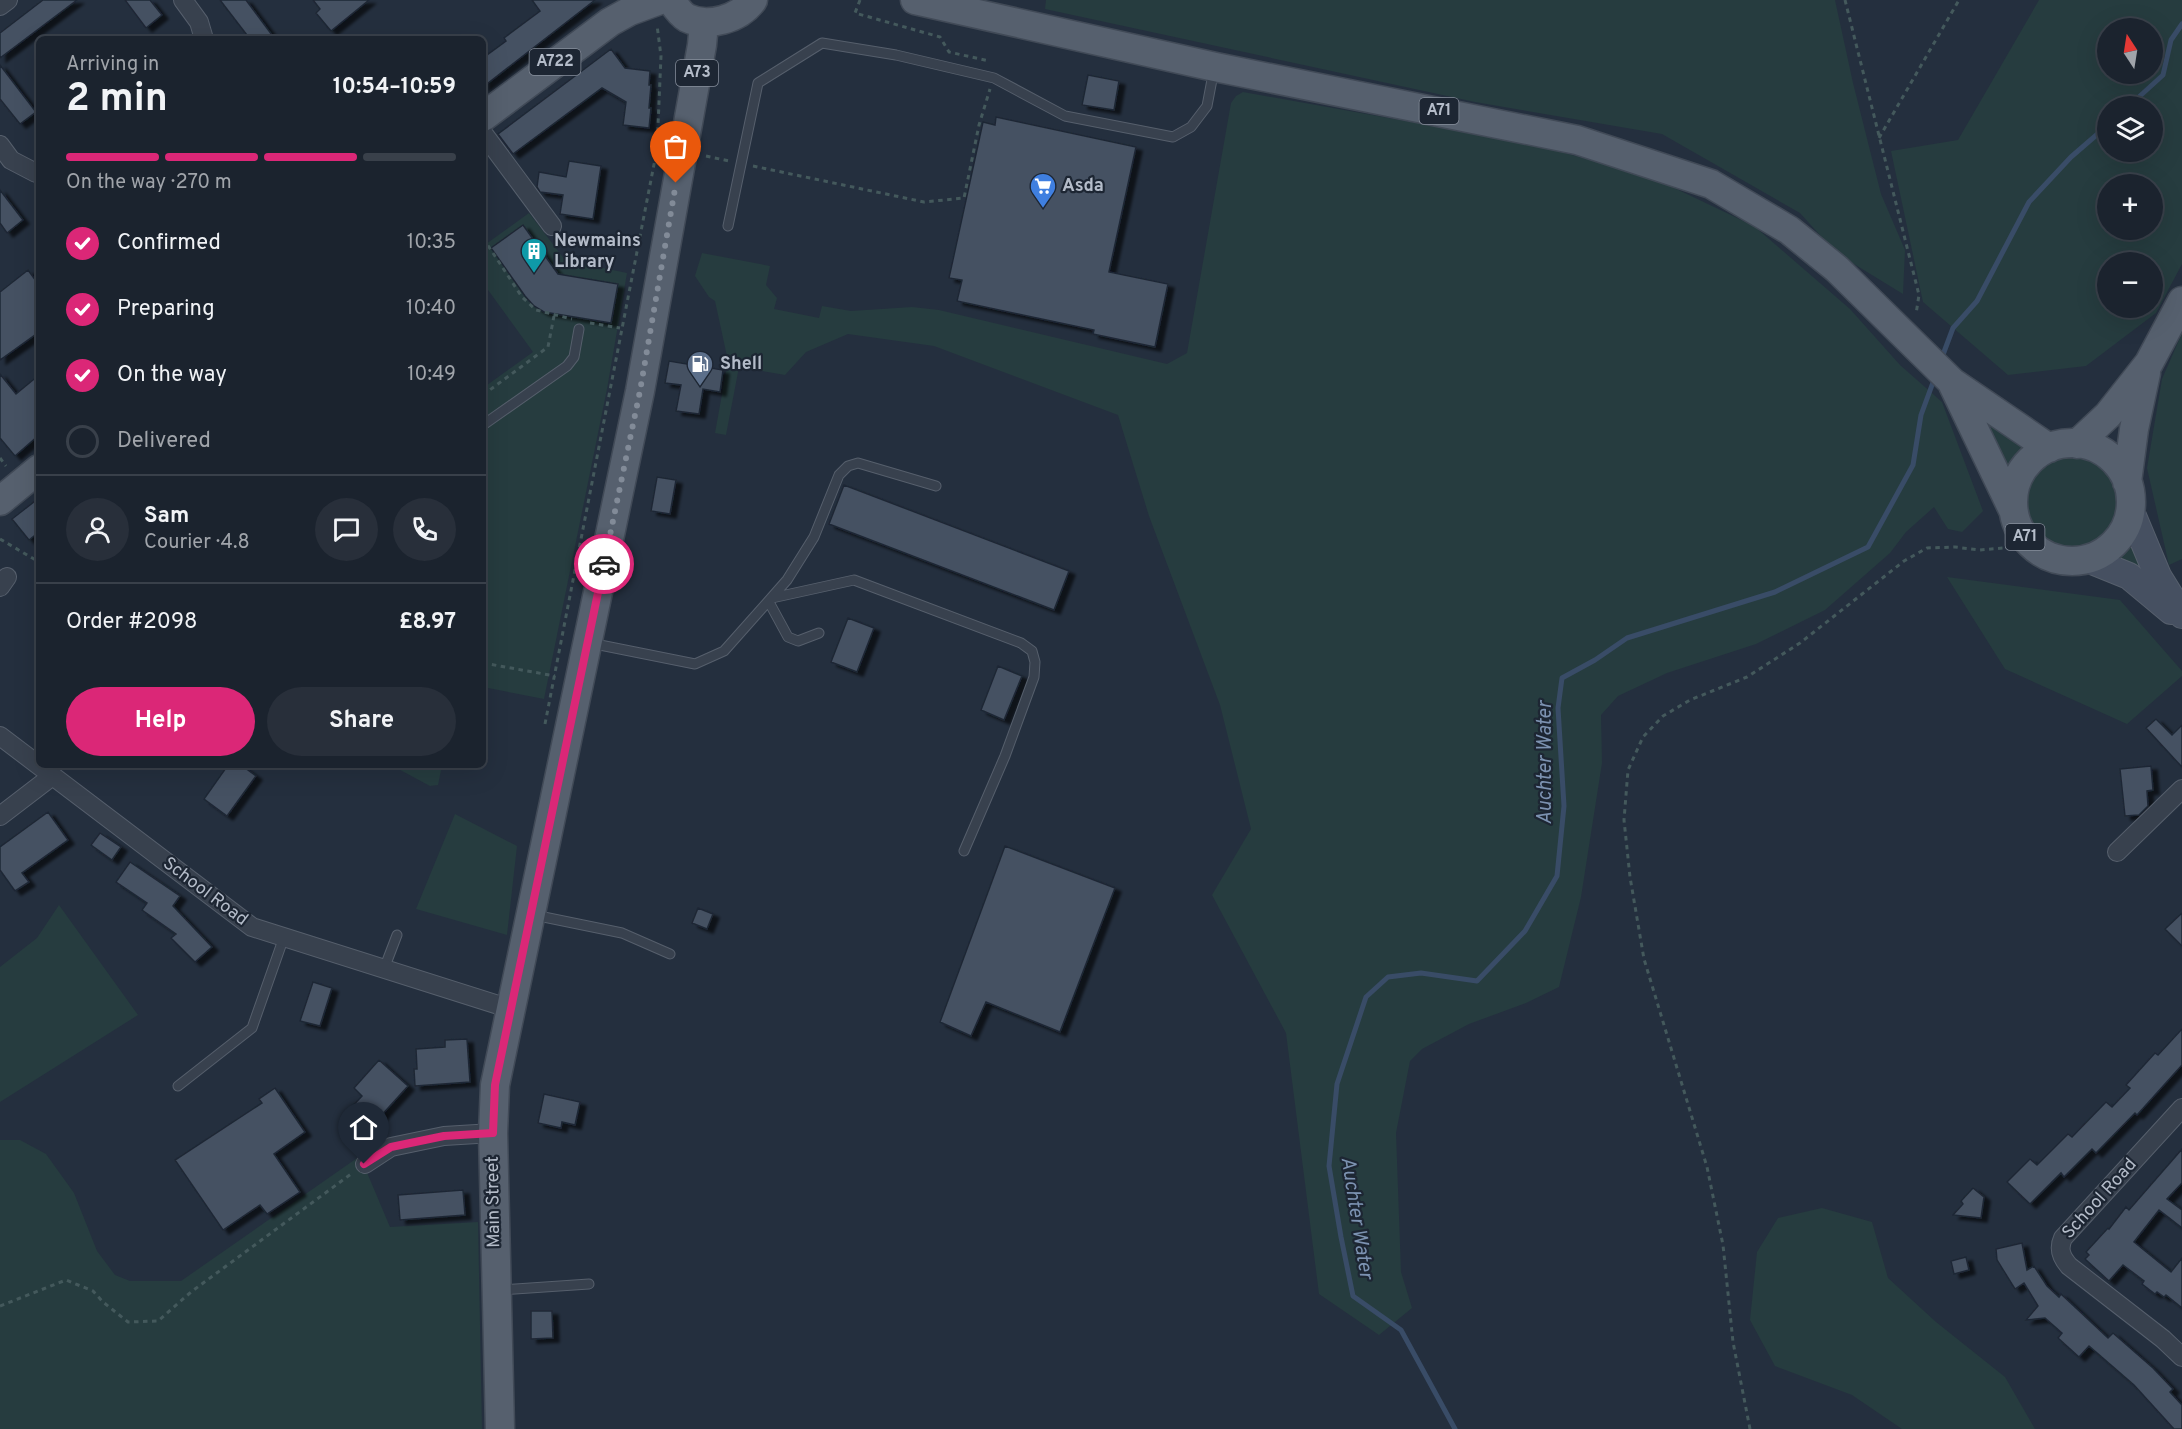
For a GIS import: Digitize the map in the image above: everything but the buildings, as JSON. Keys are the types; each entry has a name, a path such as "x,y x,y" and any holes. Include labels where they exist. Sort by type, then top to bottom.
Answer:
{"main road":[{"path":"662,1 685,17 704,23 729,17 743,10 753,0"},
{"name":"A71","path":"915,0 1215,67 1577,140 1711,184 1789,230 1837,269 1952,382 2049,448 2033,458 2020,473 2014,491 2013,510"},
{"name":"A722","path":"486,115 610,22 630,11 662,1"},
{"name":"Main Street","path":"500,1429 493,1133 495,1085 531,914 567,678 587,643 640,391 668,158 702,45 704,23"},
{"path":"2077,444 2108,415 2149,363 2182,301"},
{"path":"2087,559 2114,544 2123,532 2134,429 2149,363"},
{"name":"A71","path":"1952,382 2026,539 2032,546 2049,556 2068,561 2087,559"},
{"path":"2049,448 2062,444 2077,444 2093,447 2108,455 2119,467 2128,495"},
{"path":"5,493 36,471"}],"street":[{"path":"0,6 8,0"},
{"path":"183,0 200,22 203,36"},
{"path":"486,137 552,226"},
{"path":"0,145 11,160 36,173"},
{"path":"2128,495 2158,576 2182,615"},
{"path":"2087,559 2130,576 2182,621"},
{"name":"School Road","path":"0,736 36,765"},
{"name":"School Road","path":"40,768 252,927 511,1009"},
{"path":"0,816 51,777"},
{"path":"2117,852 2182,789"},
{"name":"School Road","path":"2182,1108 2063,1238 2060,1245 2061,1253 2069,1266 2182,1357"},
{"path":"364,1164 391,1147 444,1136 493,1133"}],"lane":[{"path":"728,226 758,83 822,43 896,55 994,78 1065,116 1173,137 1191,127 1207,106 1215,67"},
{"path":"486,422 567,366 574,357 578,325"},
{"path":"587,643 696,664 724,651 787,580 814,537 839,475 848,466 858,462 936,486"},
{"path":"771,600 855,580 1021,643 1032,651 1035,662 1034,677 1005,756 964,851"},
{"path":"771,600 788,637 798,641 819,633"},
{"path":"531,914 622,933 670,954"},
{"path":"384,969 397,935"},
{"path":"178,1086 252,1028 284,937"},
{"path":"497,1290 589,1284"}],"path":[{"path":"668,158 699,164 704,156 924,202 963,198 979,125 994,78 995,63 949,52 940,37 855,13 860,0"},
{"path":"1845,0 1919,295 1917,312 1905,335"},
{"path":"1879,138 1959,0"},
{"path":"544,731 567,678 620,328 668,158 661,56 662,1"},
{"path":"486,243 522,297 536,310 578,325"},
{"path":"486,392 548,347 554,316"},
{"path":"587,322 620,328"},
{"path":"0,539 36,560"},
{"path":"1750,1429 1733,1342 1724,1245 1707,1167 1644,959 1630,877 1624,820 1628,770 1643,737 1663,716 1690,700 1747,677 1791,649 1904,561 1927,548 1955,546 1979,550 2003,548 2026,539"},
{"path":"486,664 567,678"},
{"path":"0,1306 66,1280 93,1292 128,1322 158,1321 191,1292 364,1164"}],"green space":[{"path":"1046,0 1835,0 1881,194 1905,250 1903,294 1836,253 1800,213 1662,134 1475,102 1045,9"},
{"path":"2039,0 2182,0 2182,264 2163,300 2163,252 2097,252 2097,318 2149,318 2086,366 2008,375 1923,302 1891,151 1958,140"},
{"path":"1243,92 1523,142 1598,162 1668,185 1754,226 1850,309 1900,365 1942,402 1983,511 1962,532 1948,529 1934,507 1906,532 1890,553 1825,610 1756,644 1667,673 1618,696 1601,715 1602,763 1581,897 1559,987 1526,1003 1469,1024 1422,1049 1410,1061 1396,1133 1401,1272 1412,1308 1379,1335 1319,1294 1286,1033 1212,895 1251,829 1220,705 1149,516 1118,415 934,346 848,334 806,352 785,375 739,367 726,435 715,433 728,361 715,301 709,297 695,276 702,253 770,266 766,285 777,298 774,309 819,318 822,306 851,311 912,307 939,310 1167,364 1187,353 1231,103"},
{"path":"529,213 565,260 627,273 607,389 544,699 486,688 486,386 533,352 486,287 486,244"},
{"path":"2182,333 2182,559 2169,565 2147,468 2162,379"},
{"path":"1988,423 2036,445 2007,470"},
{"path":"2070,456 2088,460 2103,470 2113,485 2117,503 2113,521 2103,536 2088,546 2070,550 2052,546 2037,536 2027,521 2023,503 2027,485 2037,470 2052,460"},
{"path":"2134,536 2144,571 2112,558"},
{"path":"1947,577 2120,600 2182,671 2182,676 2127,724 2005,669"},
{"path":"397,768 441,768 438,785 430,786"},
{"path":"455,814 517,846 507,935 416,909"},
{"path":"59,905 138,1015 0,1102 0,967 37,938"},
{"path":"0,1140 20,1140 46,1154 74,1193 97,1251 115,1275 130,1281 181,1281 360,1156 390,1227 478,1222 482,1429 0,1429"},
{"path":"1822,1208 1872,1222 1888,1278 1936,1322 2005,1377 2035,1429 1902,1429 1852,1395 1775,1366 1750,1320 1757,1252 1778,1218"}],"waterway":[{"name":"Auchter Water","path":"2140,96 2163,75 2171,40 2182,24"},
{"name":"Auchter Water","path":"1941,360 1953,328 1977,301 2029,202 2071,157 2097,135"},
{"name":"Auchter Water","path":"1455,1429 1401,1330 1353,1296 1329,1166 1337,1084 1366,997 1388,977 1421,973 1477,981 1525,931 1557,876 1564,806 1558,708 1562,678 1595,660 1627,638 1775,592 1868,547 1913,465 1921,415 1935,377"}],"way so far":[{"path":"604,564 640,391 676,183"}],"place":[{"name":"Asda","path":"1043,209"},
{"name":"Newmains Library","path":"534,274"},
{"name":"Shell","path":"700,387"}],"route":[{"path":"364,1164 391,1147 444,1136 493,1133 495,1085 604,564"}]}
